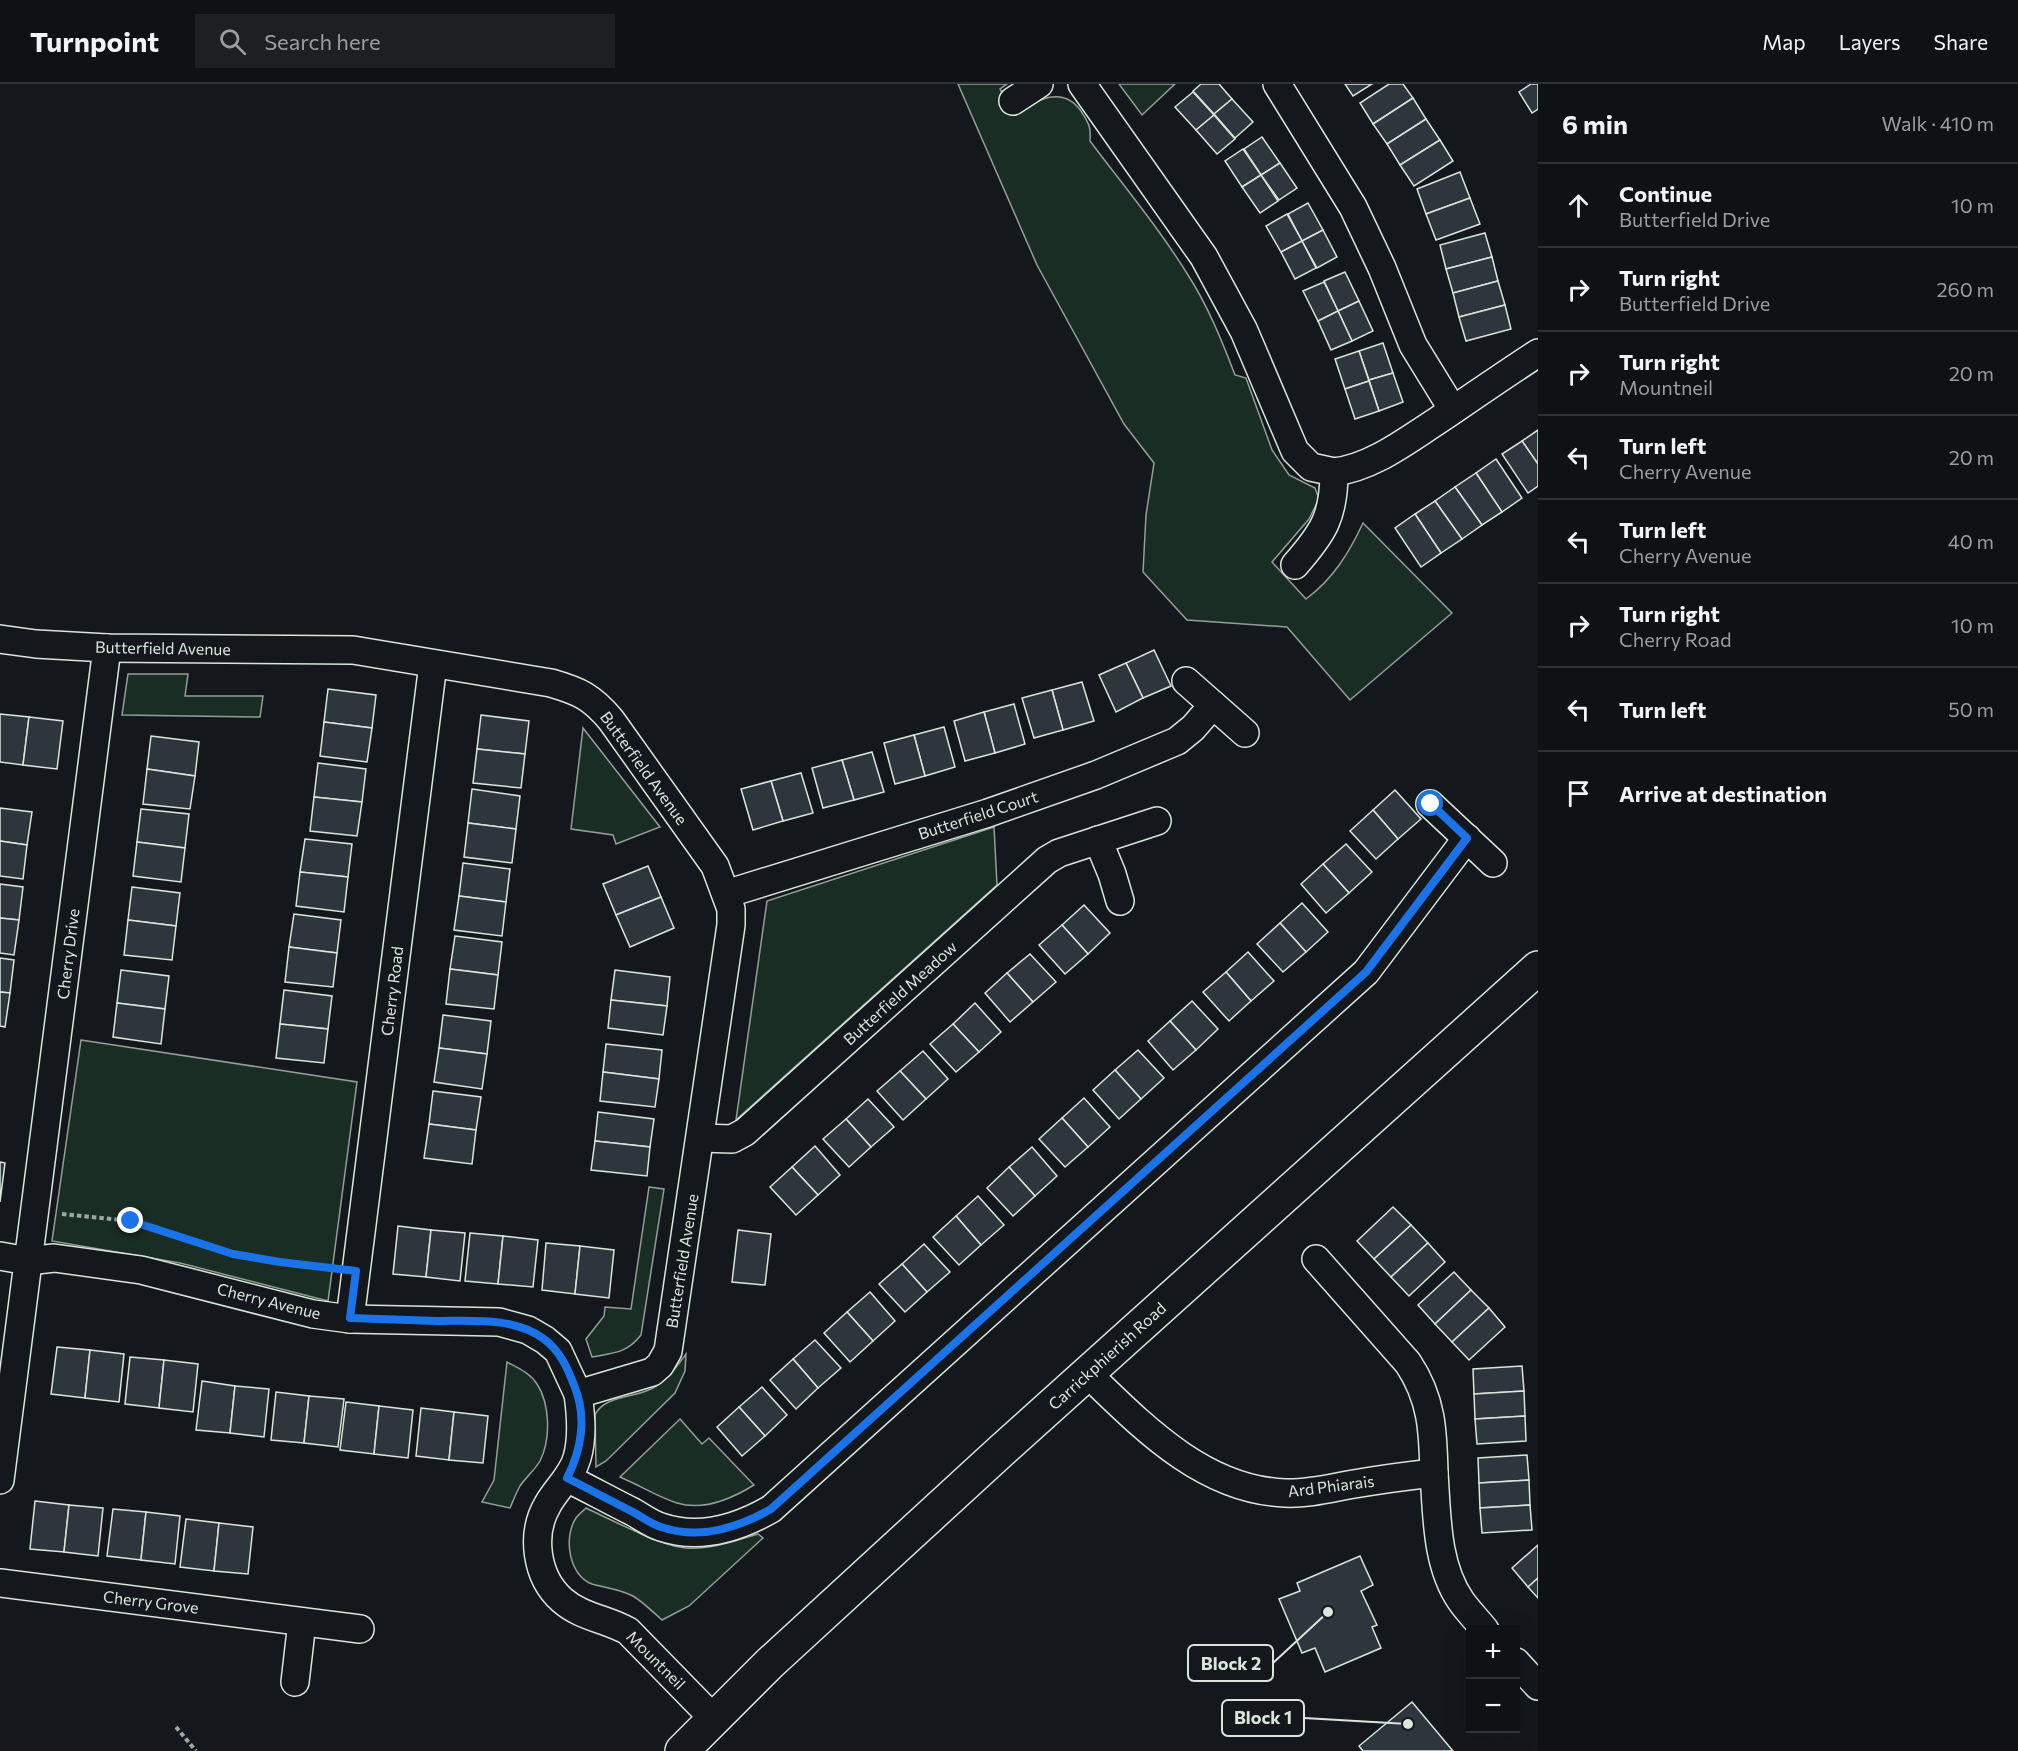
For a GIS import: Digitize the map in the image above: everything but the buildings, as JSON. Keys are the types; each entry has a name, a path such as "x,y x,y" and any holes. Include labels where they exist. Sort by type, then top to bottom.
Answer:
{"street":[{"path":"1013,101 1039,84"},
{"path":"1082,84 1204,257 1244,331 1295,451 1311,467 1334,472 1350,469 1384,454 1538,353"},
{"path":"1277,84 1353,207 1383,268 1413,345 1453,410"},
{"path":"1295,566 1323,529 1332,502 1334,472"},
{"name":"Butterfield Avenue","path":"0,639 36,644 107,648 354,650 551,682 578,691 597,704 715,866 731,909 731,925 668,1351 660,1365 652,1372 578,1394"},
{"name":"Cherry Drive","path":"0,1480 107,648"},
{"name":"Cherry Road","path":"350,1318 433,664"},
{"path":"1186,681 1245,733"},
{"name":"Butterfield Court","path":"726,894 987,813 1096,775 1177,741 1193,728 1213,705"},
{"path":"1431,804 1493,862"},
{"name":"Butterfield Meadow","path":"701,1138 732,1139 745,1132 1047,861 1059,853 1157,821"},
{"path":"567,1478 661,1527 688,1531 714,1531 752,1520 771,1509 1366,972 1467,838"},
{"path":"1098,840 1120,901"},
{"name":"Carrickphierish Road","path":"682,1751 713,1718 801,1635 1087,1373 1538,968"},
{"name":"Cherry Avenue","path":"0,1256 28,1261 54,1258 141,1270 313,1314 350,1318 499,1322 528,1330 558,1351 578,1394"},
{"path":"1316,1259 1408,1363 1419,1379 1431,1415 1436,1514 1445,1566 1460,1600 1482,1625"},
{"name":"Ard Phiarais","path":"1087,1373 1143,1427 1175,1452 1233,1483 1286,1493 1317,1491 1434,1473"},
{"name":"Mountneil","path":"578,1394 581,1442 577,1460 546,1506 541,1520 538,1538 541,1569 561,1599 577,1610 596,1619 614,1623 628,1631 713,1718"},
{"name":"Cherry Grove","path":"0,1583 360,1629"},
{"path":"295,1682 302,1622"},
{"path":"1520,1667 1538,1686"}],"path":[{"path":"34,1212 131,1221 233,1254 356,1271"},
{"path":"176,1726 196,1751"}],"green space":[{"path":"958,84 1007,84 1000,89 1015,114 1040,100 1057,97 1066,98 1081,111 1089,125 1090,141 1153,224 1202,299 1235,375 1246,378 1272,450 1289,475 1315,488 1319,499 1309,519 1272,562 1306,599 1339,565 1363,523 1452,613 1350,700 1287,627 1187,620 1143,572 1146,515 1154,463 1124,424 1037,265"},
{"path":"1119,84 1175,84 1142,115"},
{"path":"128,674 188,674 185,696 263,696 260,717 122,715"},
{"path":"583,728 660,827 616,844 613,835 571,829"},
{"path":"994,827 997,885 736,1120 767,901"},
{"path":"81,1040 357,1082 328,1301 180,1263 52,1241"},
{"path":"649,1187 664,1189 641,1335 625,1349 592,1357 586,1339 604,1316 605,1307 631,1309"},
{"path":"686,1354 685,1371 675,1393 606,1461 596,1467 595,1415 599,1409 613,1400 646,1391 658,1385"},
{"path":"507,1362 527,1374 537,1384 547,1411 548,1422 544,1452 536,1467 520,1486 510,1508 482,1502 494,1480"},
{"path":"680,1419 702,1444 709,1438 754,1485 717,1502 687,1505 663,1498 620,1477"},
{"path":"586,1508 649,1537 685,1548 713,1546 758,1534 763,1538 689,1606 662,1620 633,1596 592,1584 578,1573 570,1555 570,1535 576,1518"}],"place":[{"name":"Block 2","path":"1328,1612"},
{"name":"Block 1","path":"1408,1724"}],"route":[{"path":"131,1221 233,1254 356,1271 350,1318 499,1322 528,1330 558,1351 578,1394 581,1442 577,1460 567,1478 661,1527 688,1531 714,1531 733,1527 752,1520 771,1509 1366,972 1467,838 1431,804"}]}
